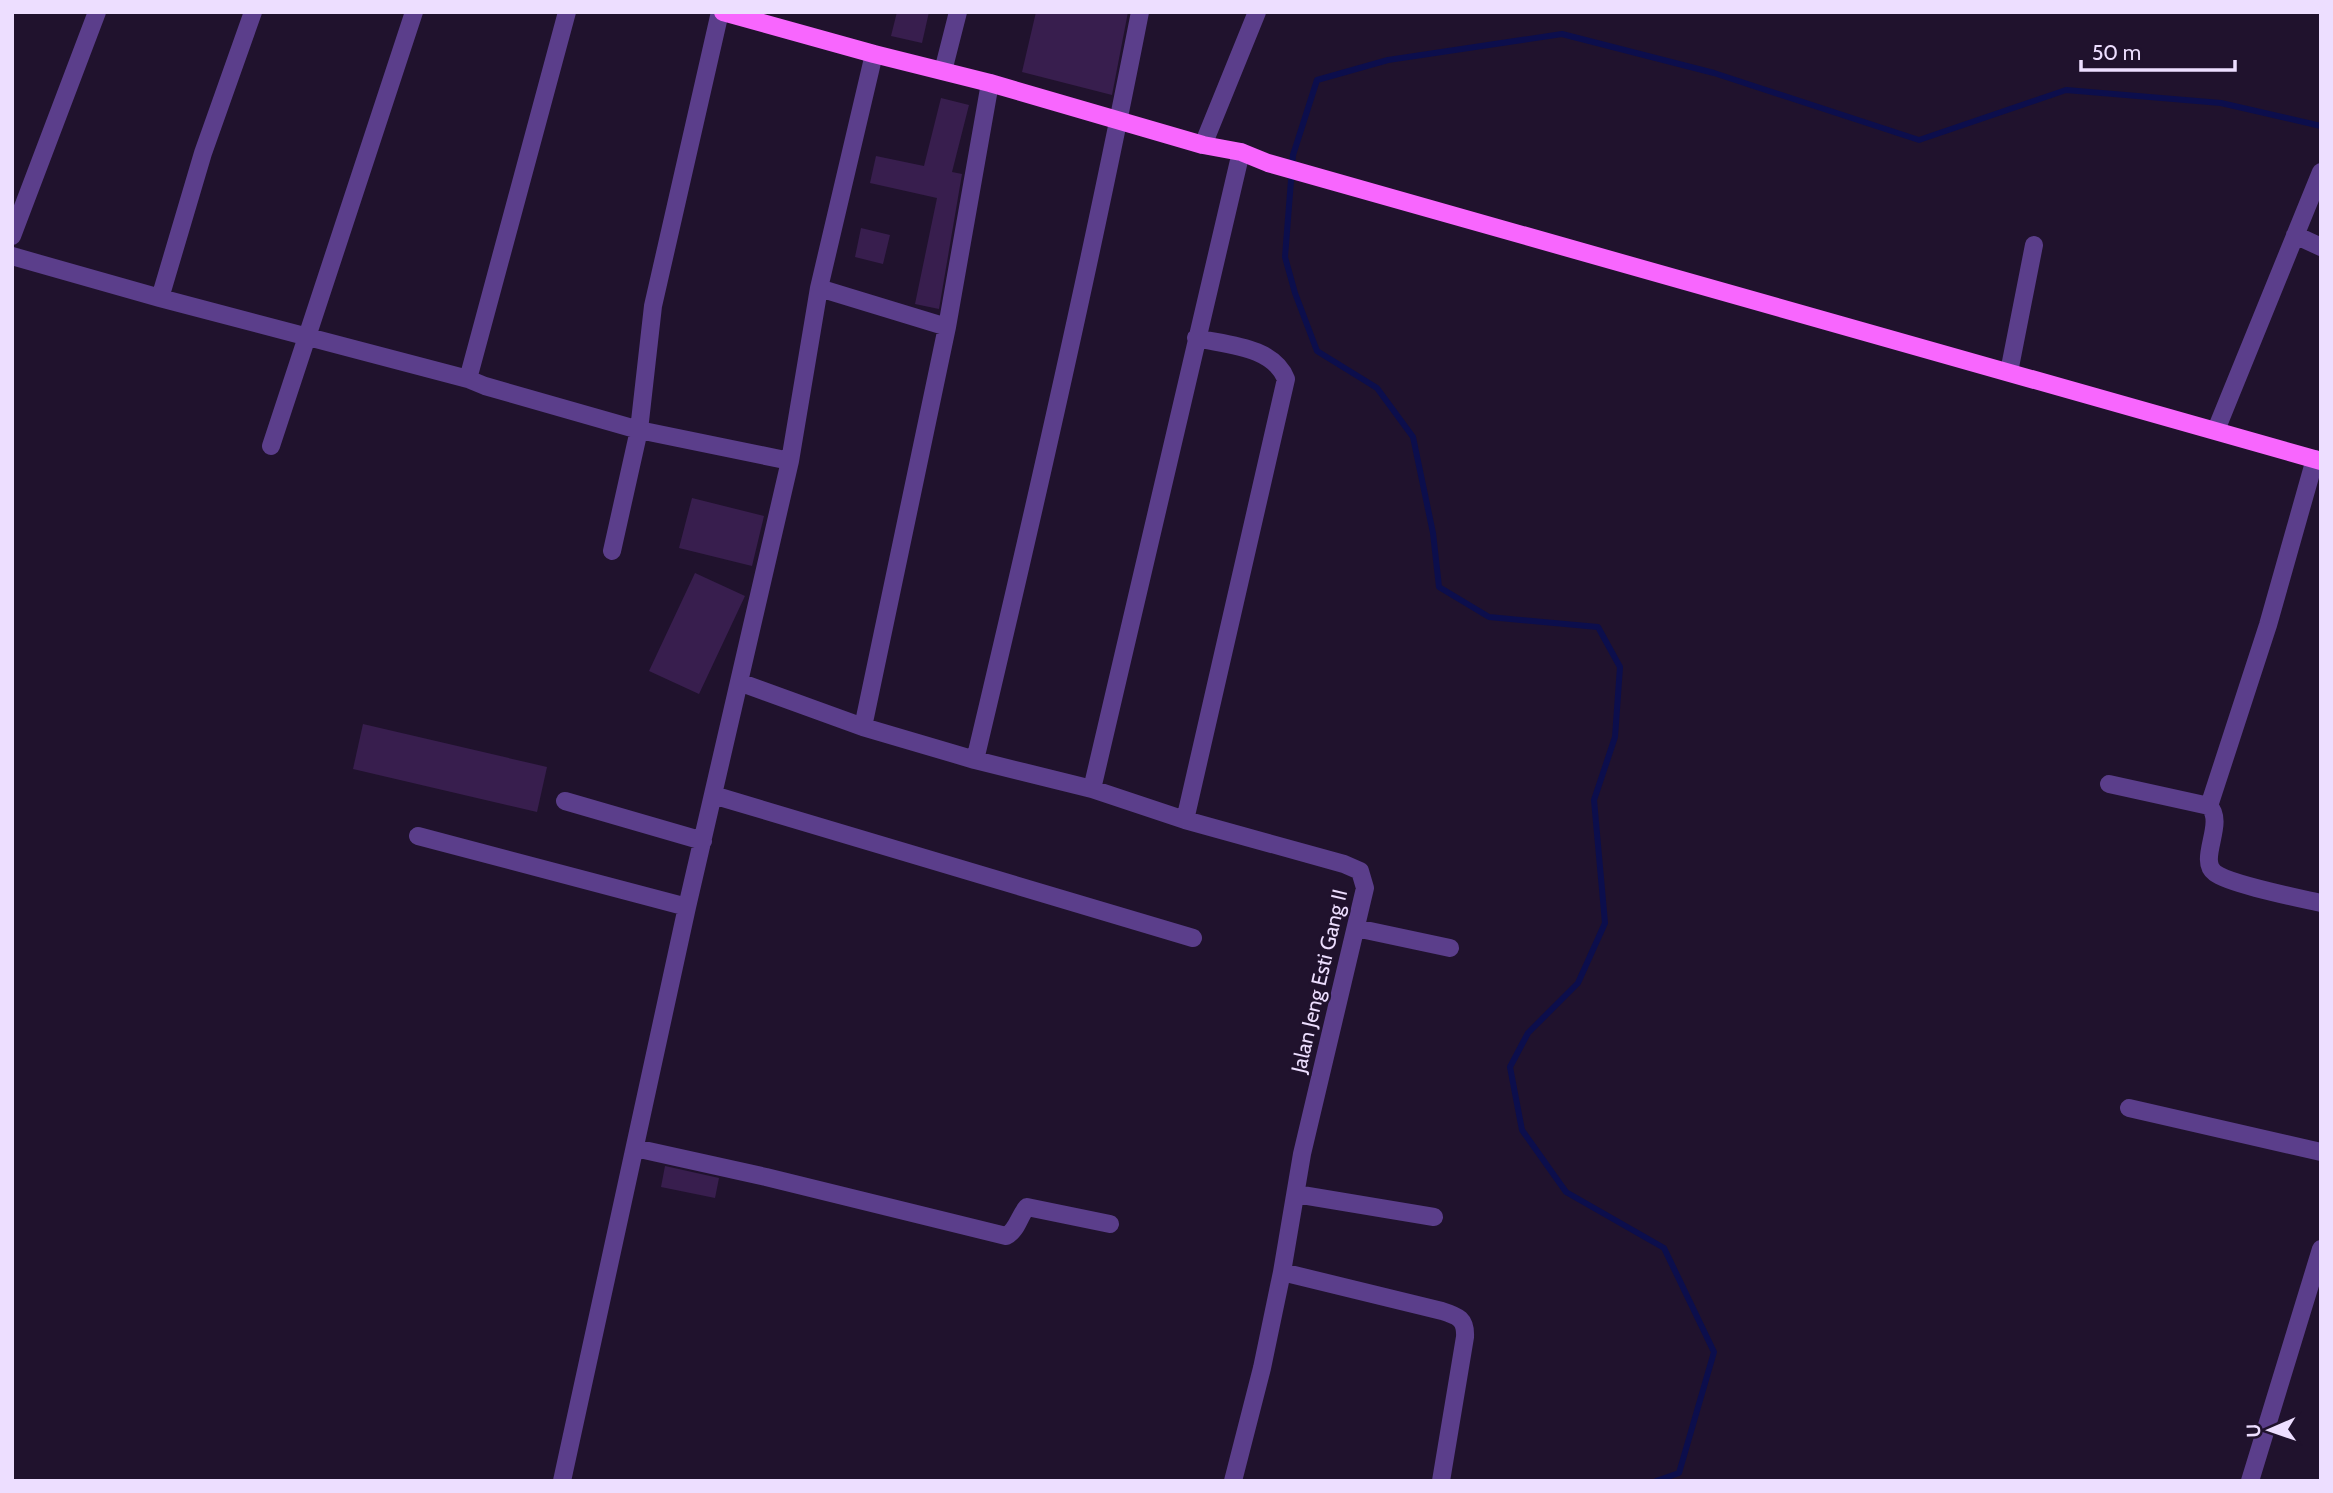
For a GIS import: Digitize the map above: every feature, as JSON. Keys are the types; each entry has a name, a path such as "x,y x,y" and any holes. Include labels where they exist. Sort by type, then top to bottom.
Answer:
{"main road":[{"path":"721,12 990,83 1203,145 1241,152 1268,163 2318,460"}],"street":[{"path":"12,236 97,12"},
{"path":"160,298 203,153 253,12"},
{"path":"271,446 414,12"},
{"path":"468,379 567,12"},
{"path":"612,551 639,430 653,306 721,12"},
{"path":"943,71 958,12"},
{"path":"975,760 1034,512 1140,12"},
{"path":"1203,145 1257,12"},
{"path":"562,1481 687,907 790,461 818,288 874,54"},
{"path":"863,727 947,327 990,83"},
{"path":"1092,789 1241,152"},
{"path":"2216,430 2321,172"},
{"path":"2295,235 2321,247"},
{"path":"2009,372 2034,246"},
{"path":"12,256 468,379 639,430 790,461"},
{"path":"818,288 947,327"},
{"path":"1185,820 1286,379 1282,369 1259,352 1196,338"},
{"path":"2208,806 2269,625 2318,460"},
{"name":"Jalan Jeng Esti Gang II","path":"739,682 863,727 975,760 1092,789 1185,820 1344,864 1360,871 1365,888 1302,1154 1262,1368 1233,1481"},
{"path":"2109,784 2208,806 2215,816 2209,859 2215,874 2321,903"},
{"path":"713,795 1193,938"},
{"path":"565,801 703,841"},
{"path":"418,836 687,907"},
{"path":"1356,928 1450,948"},
{"path":"2129,1108 2321,1152"},
{"path":"635,1148 1006,1236 1010,1235 1027,1207 1110,1224"},
{"path":"1296,1194 1434,1217"},
{"path":"2250,1481 2321,1249"},
{"path":"1282,1272 1442,1311 1465,1322 1465,1337 1441,1481"}],"building":[{"path":"897,12 929,12 922,43 891,36"},
{"path":"1036,12 1128,12 1112,95 1022,72"},
{"path":"941,98 969,105 952,172 962,174 939,309 915,304 937,198 870,183 876,156 924,166"},
{"path":"861,228 890,235 883,264 855,257"},
{"path":"692,498 764,516 752,566 679,548"},
{"path":"695,573 745,596 699,694 649,671"},
{"path":"363,724 547,767 537,812 353,769"},
{"path":"665,1166 719,1178 715,1198 661,1187"}],"waterway":[{"path":"1656,1481 1679,1473 1714,1352 1664,1248 1566,1192 1522,1130 1510,1067 1528,1033 1578,983 1605,923 1594,800 1615,737 1620,667 1598,627 1489,617 1439,587 1433,533 1413,437 1377,388 1317,351 1295,293 1285,257 1293,155 1317,80 1388,60 1562,34 1714,73 1919,140 2066,90 2221,103 2321,126"}]}
